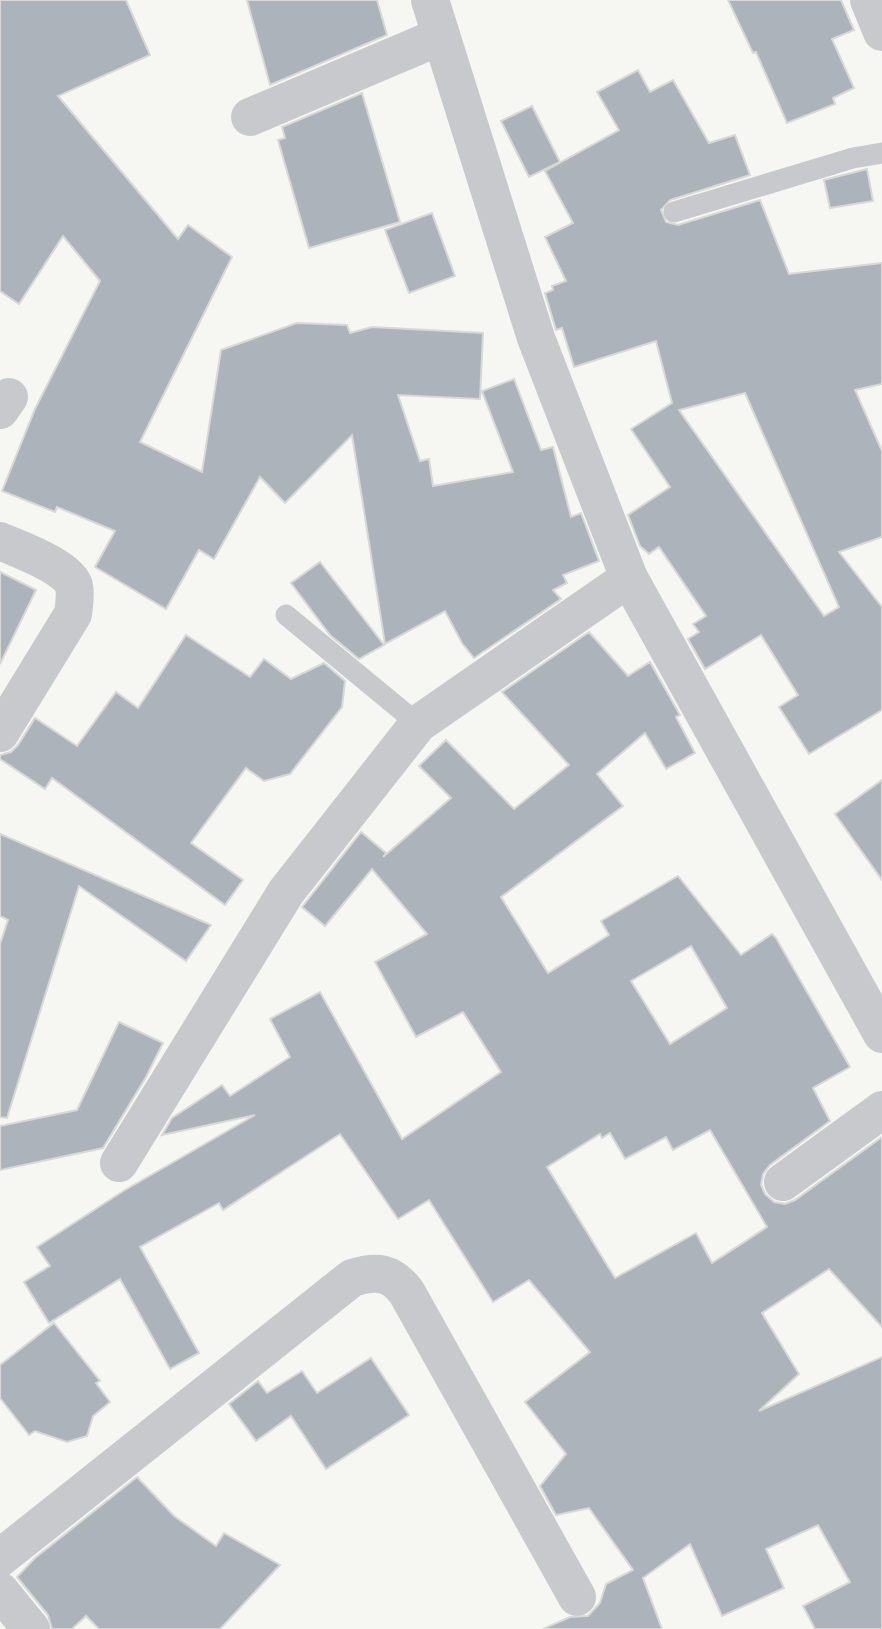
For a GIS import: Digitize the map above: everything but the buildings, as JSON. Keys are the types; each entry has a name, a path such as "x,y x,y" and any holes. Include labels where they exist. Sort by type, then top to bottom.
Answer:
{"street":[{"path":"869,0 882,32"},
{"path":"250,117 436,18 536,338 629,578 882,1034"},
{"path":"0,541 62,572 74,584 75,599 73,614 0,733"},
{"path":"119,1163 286,892 418,724 629,578"},
{"path":"783,1182 882,1110"},
{"path":"0,1558 352,1278 369,1272 385,1273 398,1280 407,1293 577,1597"},
{"path":"0,1591 31,1629"}],"lane":[{"path":"674,212 853,158 882,153"},
{"path":"286,615 418,724"}]}
